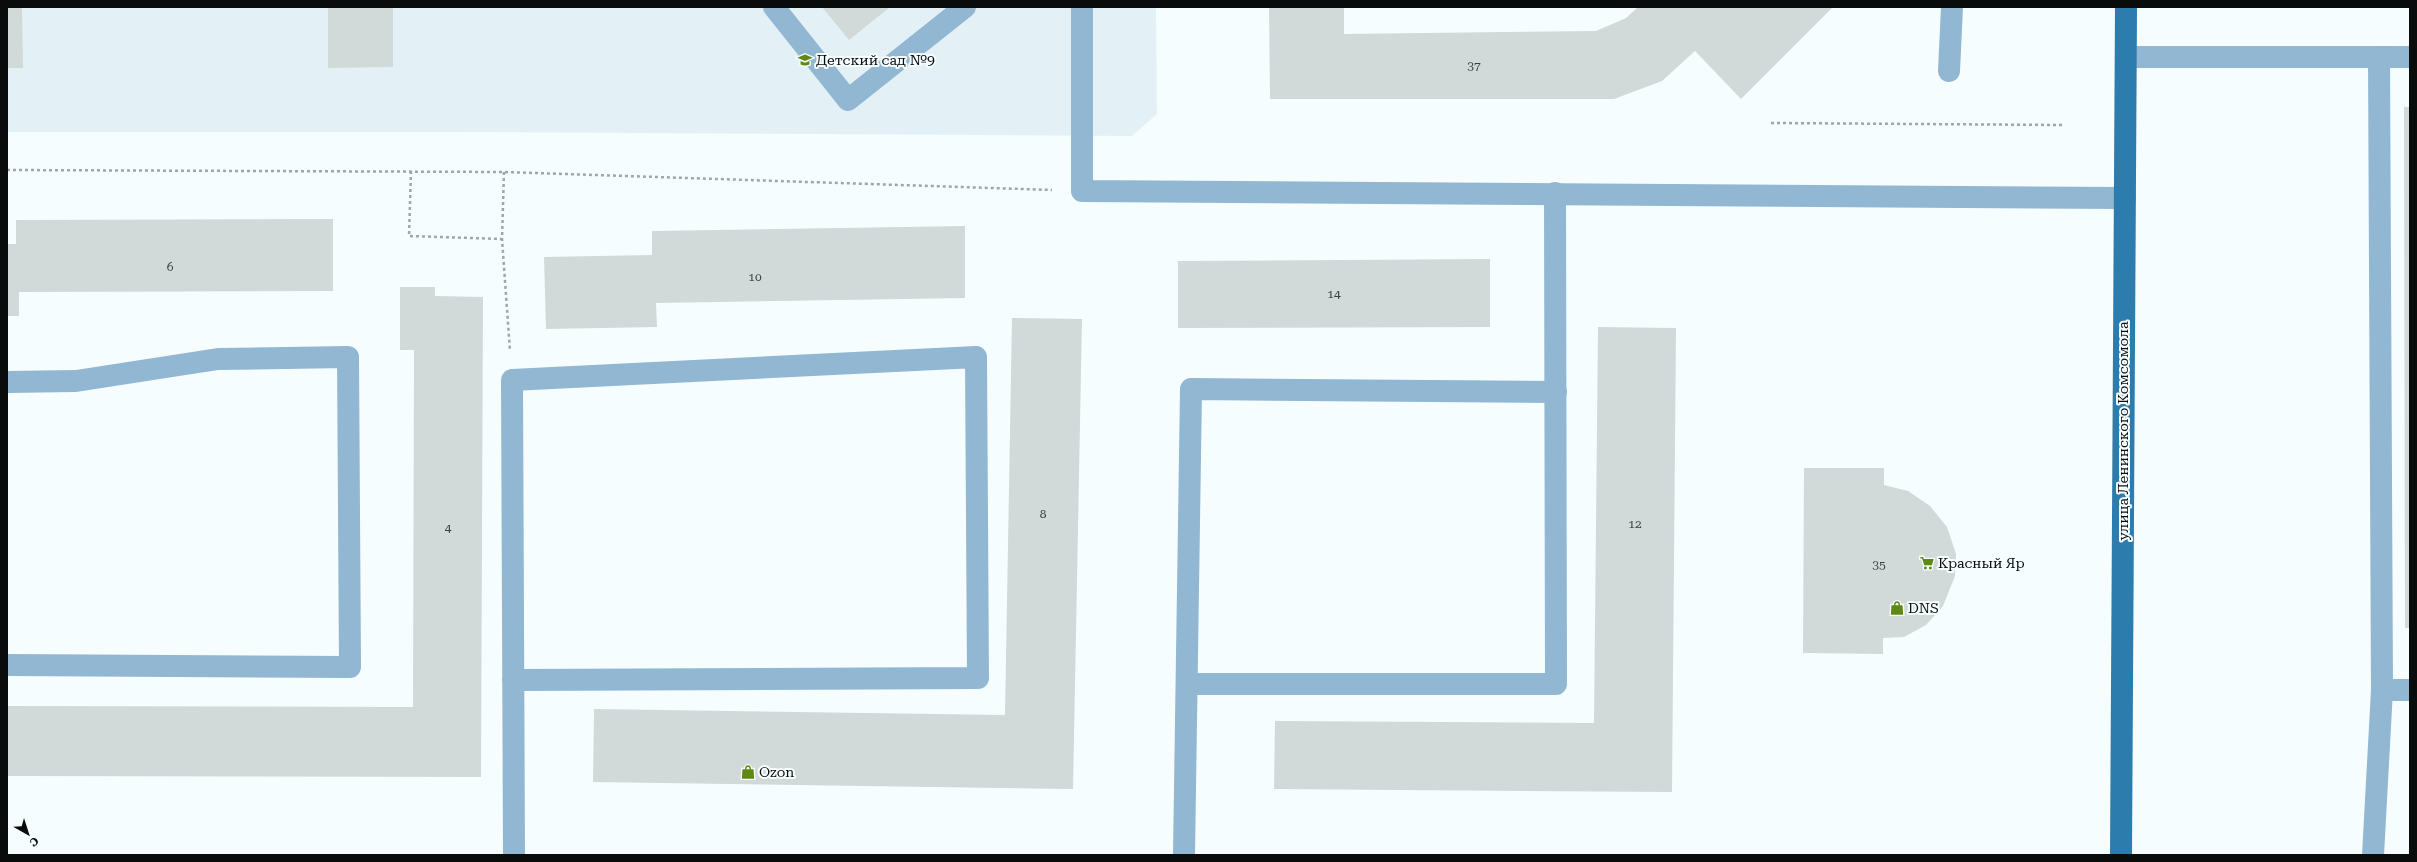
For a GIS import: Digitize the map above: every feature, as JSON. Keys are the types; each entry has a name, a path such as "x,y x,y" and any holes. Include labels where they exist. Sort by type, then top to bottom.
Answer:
{"main road":[{"name":"улица Ленинского Комсомола","path":"2121,855 2126,7"}],"lane":[{"path":"774,7 848,100 965,7"},
{"path":"1082,7 1082,191 2125,198"},
{"path":"1949,71 1952,7"},
{"path":"2126,57 2410,57"},
{"path":"2373,855 2382,690 2380,57"},
{"path":"1187,684 1556,684 1555,193"},
{"path":"7,382 76,381 218,359 348,356 350,667 7,665"},
{"path":"513,680 978,678 976,357 512,380 513,680 514,855"},
{"path":"1184,855 1191,389 1556,392"},
{"path":"2382,690 2410,690"}],"path":[{"path":"1771,123 2062,125"},
{"path":"7,170 504,172 1082,191"},
{"path":"412,171 409,236 502,239"},
{"path":"504,172 502,239 512,380"}],"shaded area":[{"name":"Детский сад №9","path":"7,7 1156,7 1157,114 1132,136 454,132 7,132"}],"building":[{"path":"7,7 22,7 23,68 7,68"},
{"path":"328,7 393,7 393,67 328,68"},
{"path":"822,7 890,7 849,40"},
{"path":"1269,7 1344,7 1344,34 1596,31 1626,18 1638,7 1833,7 1741,99 1695,51 1662,81 1614,99 1270,99"},
{"path":"2404,107 2410,107 2410,628 2405,628"},
{"path":"333,219 333,291 19,292 19,316 7,316 7,244 16,244 16,220"},
{"path":"965,226 965,298 656,303 657,327 546,329 544,257 652,255 652,231"},
{"path":"1490,259 1490,327 1178,328 1178,261"},
{"path":"400,287 435,287 435,296 483,297 481,777 7,776 7,706 413,707 414,350 400,350"},
{"path":"1012,318 1082,319 1073,789 593,782 594,709 1005,715"},
{"path":"1598,327 1676,328 1672,792 1274,789 1275,721 1594,723"},
{"path":"1804,468 1884,468 1884,485 1908,491 1930,506 1947,527 1956,554 1955,576 1943,606 1926,625 1904,637 1883,638 1883,654 1803,653"}],"place":[{"name":"Детский сад №9","path":"805,60"},
{"name":"Красный Яр","path":"1927,563"},
{"name":"DNS","path":"1897,608"},
{"name":"Ozon","path":"748,772"}]}
